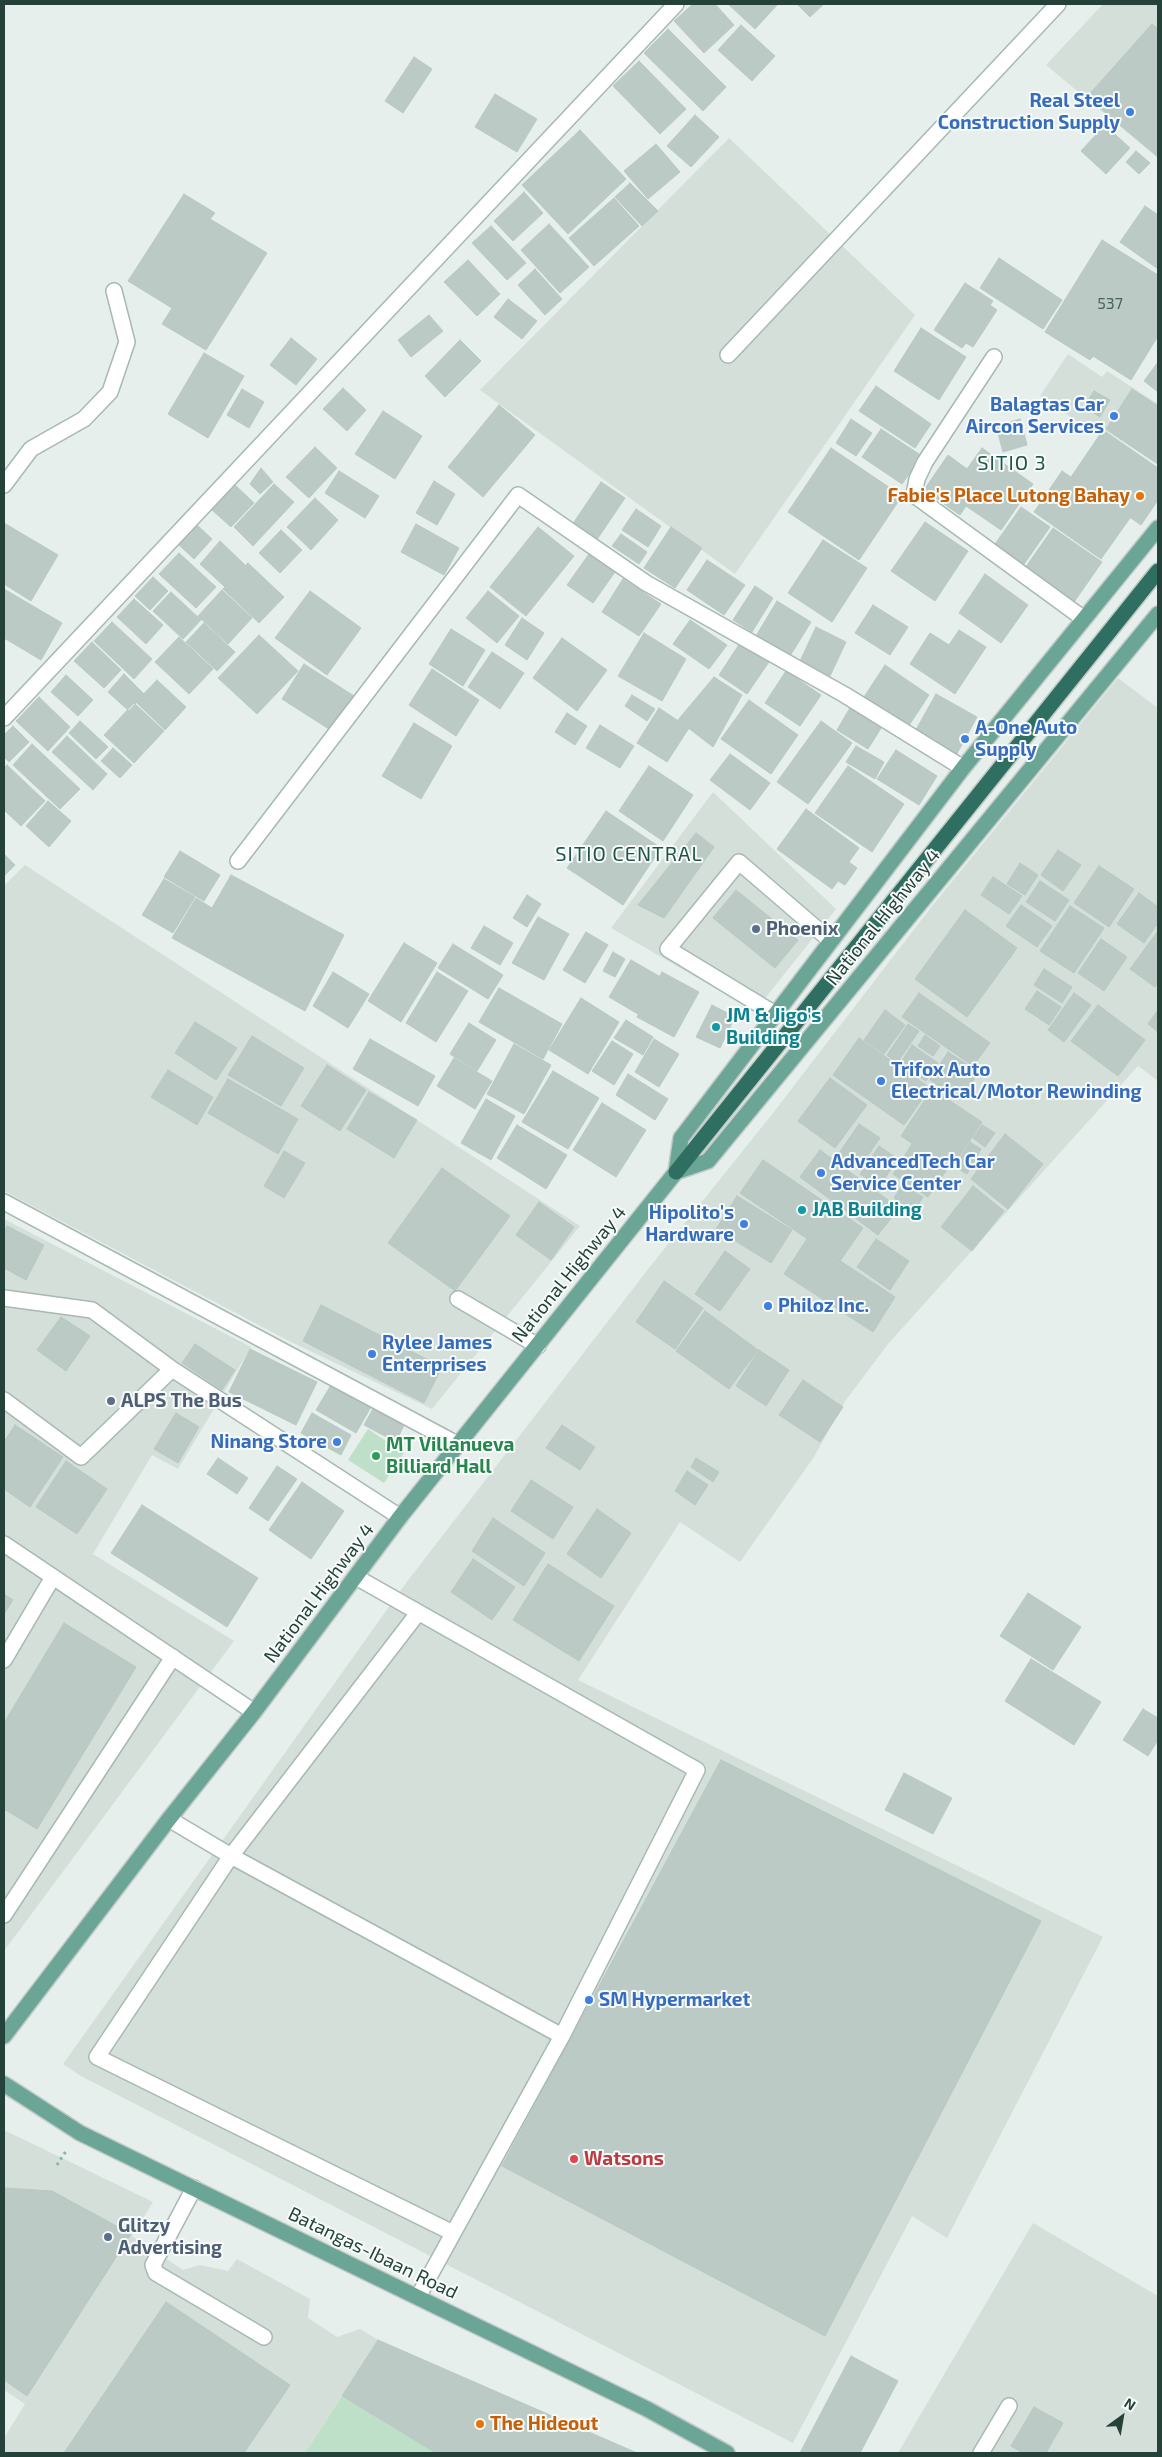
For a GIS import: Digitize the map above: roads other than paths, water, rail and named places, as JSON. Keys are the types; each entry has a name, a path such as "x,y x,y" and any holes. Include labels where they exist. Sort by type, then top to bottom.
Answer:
{"highway":[{"path":"676,1172 1158,571"}],"main road":[{"name":"National Highway 4","path":"4,2035 169,1819 254,1712 400,1517 676,1172 681,1138 963,768 1158,528"},
{"name":"National Highway 4","path":"676,1172 708,1161 1158,614"},
{"name":"Batangas-Ibaan Road","path":"4,2084 80,2132 646,2409 727,2453"}],"street":[{"path":"4,718 676,4"},
{"path":"728,355 1058,4"},
{"path":"4,485 31,449 84,418 110,392 127,342 114,291"},
{"path":"994,357 925,462 916,479 914,495 1084,619"},
{"path":"238,861 518,495 646,583 845,695 963,768"},
{"path":"775,1014 668,949 739,862 831,941"},
{"path":"4,1202 457,1444"},
{"path":"4,1298 92,1310 172,1369 400,1517"},
{"path":"458,1299 538,1346"},
{"path":"4,1400 81,1456 172,1369"},
{"path":"4,1544 254,1712"},
{"path":"4,1660 53,1577"},
{"path":"356,1577 697,1770 562,2036 418,2297"},
{"path":"418,1613 231,1856 97,2057 453,2232"},
{"path":"4,1916 173,1657"},
{"path":"169,1819 231,1856 562,2036"},
{"path":"194,2188 153,2265 156,2273 264,2337"},
{"path":"981,2453 1009,2406"}],"place":[{"name":"Real Steel Construction Supply","path":"1130,112"},
{"name":"Balagtas Car Aircon Services","path":"1114,416"},
{"name":"Fabie's Place Lutong Bahay","path":"1140,496"},
{"name":"A-One Auto Supply","path":"965,739"},
{"name":"Phoenix","path":"756,929"},
{"name":"JM & Jigo's Building","path":"716,1027"},
{"name":"Trifox Auto Electrical/Motor Rewinding","path":"881,1081"},
{"name":"AdvancedTech Car Service Center","path":"821,1173"},
{"name":"JAB Building","path":"802,1210"},
{"name":"Hipolito's Hardware","path":"744,1224"},
{"name":"Philoz Inc.","path":"768,1306"},
{"name":"Rylee James Enterprises","path":"372,1354"},
{"name":"ALPS The Bus","path":"111,1401"},
{"name":"Ninang Store","path":"337,1442"},
{"name":"MT Villanueva Billiard Hall","path":"376,1456"},
{"name":"SM Hypermarket","path":"589,2000"},
{"name":"Watsons","path":"574,2159"},
{"name":"Glitzy Advertising","path":"108,2237"},
{"name":"The Hideout","path":"480,2424"}],"district":[{"name":"SITIO 3","path":"1012,463"},
{"name":"SITIO CENTRAL","path":"629,854"}]}
